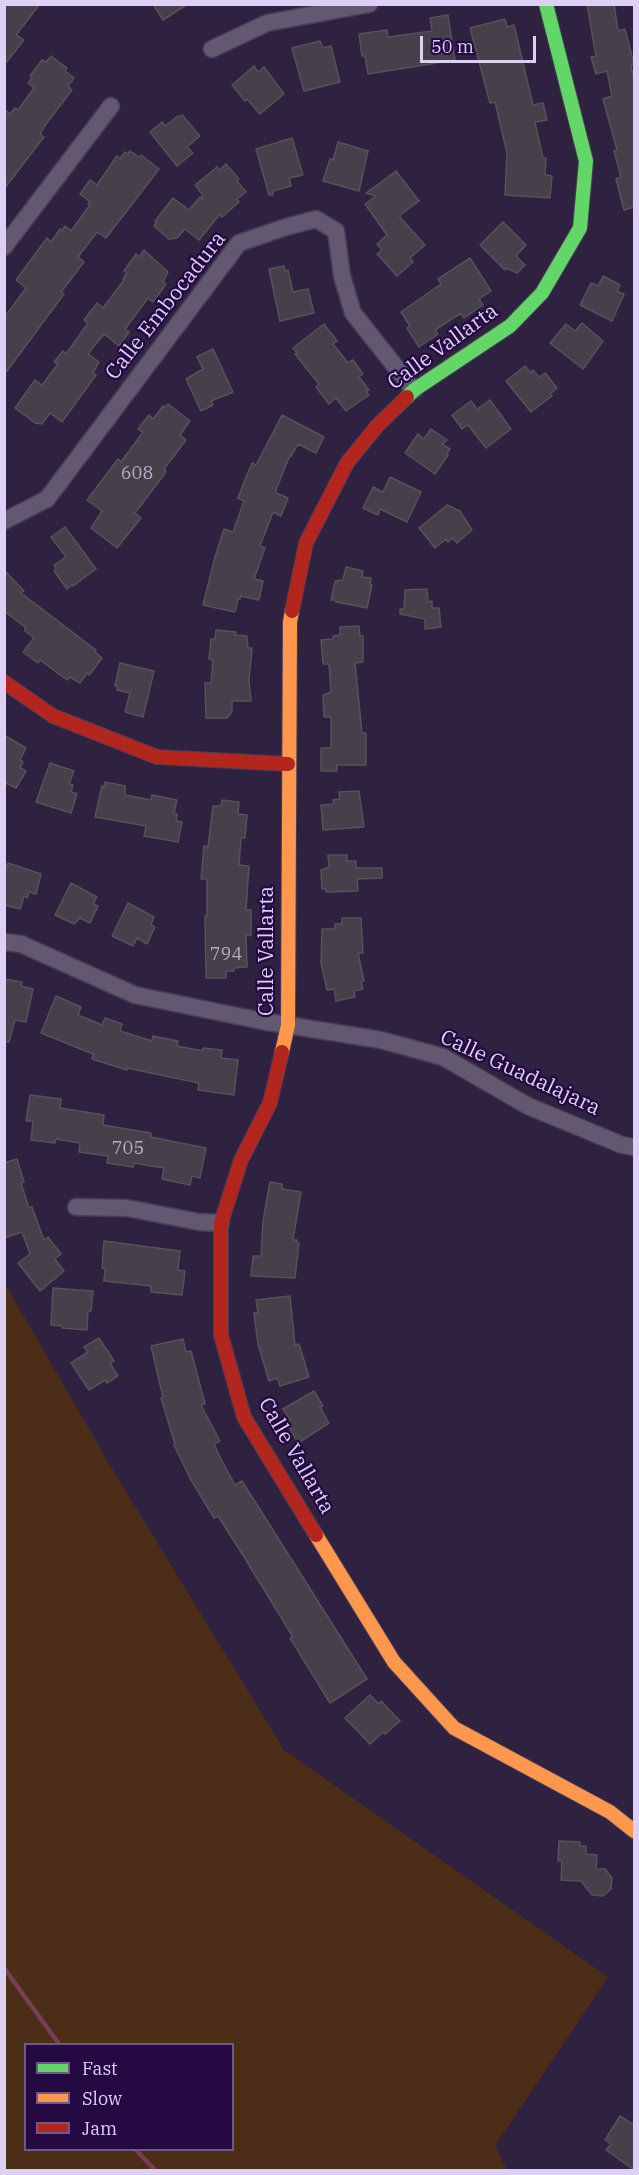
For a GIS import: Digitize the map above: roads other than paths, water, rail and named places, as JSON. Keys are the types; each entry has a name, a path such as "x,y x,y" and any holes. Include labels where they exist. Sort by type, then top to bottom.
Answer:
{"street":[{"path":"213,49 267,23 369,4"},
{"name":"Calle Vallarta","path":"546,4 586,161 580,228 542,293 510,326 414,390 377,426 347,463 306,543 290,622 288,1025 270,1103 241,1160 221,1223 221,1335 244,1417 394,1662 454,1728 610,1812 634,1831"},
{"path":"4,247 111,106"},
{"name":"Calle Embocadura","path":"4,521 47,499 239,243 286,227 316,219 336,231 342,276 353,313 414,390"},
{"path":"4,682 53,716 157,757 288,764"},
{"name":"Calle Guadalajara","path":"4,942 21,944 135,995 288,1025 381,1040 443,1057 528,1106 622,1145 634,1147"},
{"path":"76,1207 127,1208 199,1222 221,1223"}],"waterway":[{"path":"4,1968 58,2043"},
{"path":"137,2151 155,2170"}]}
